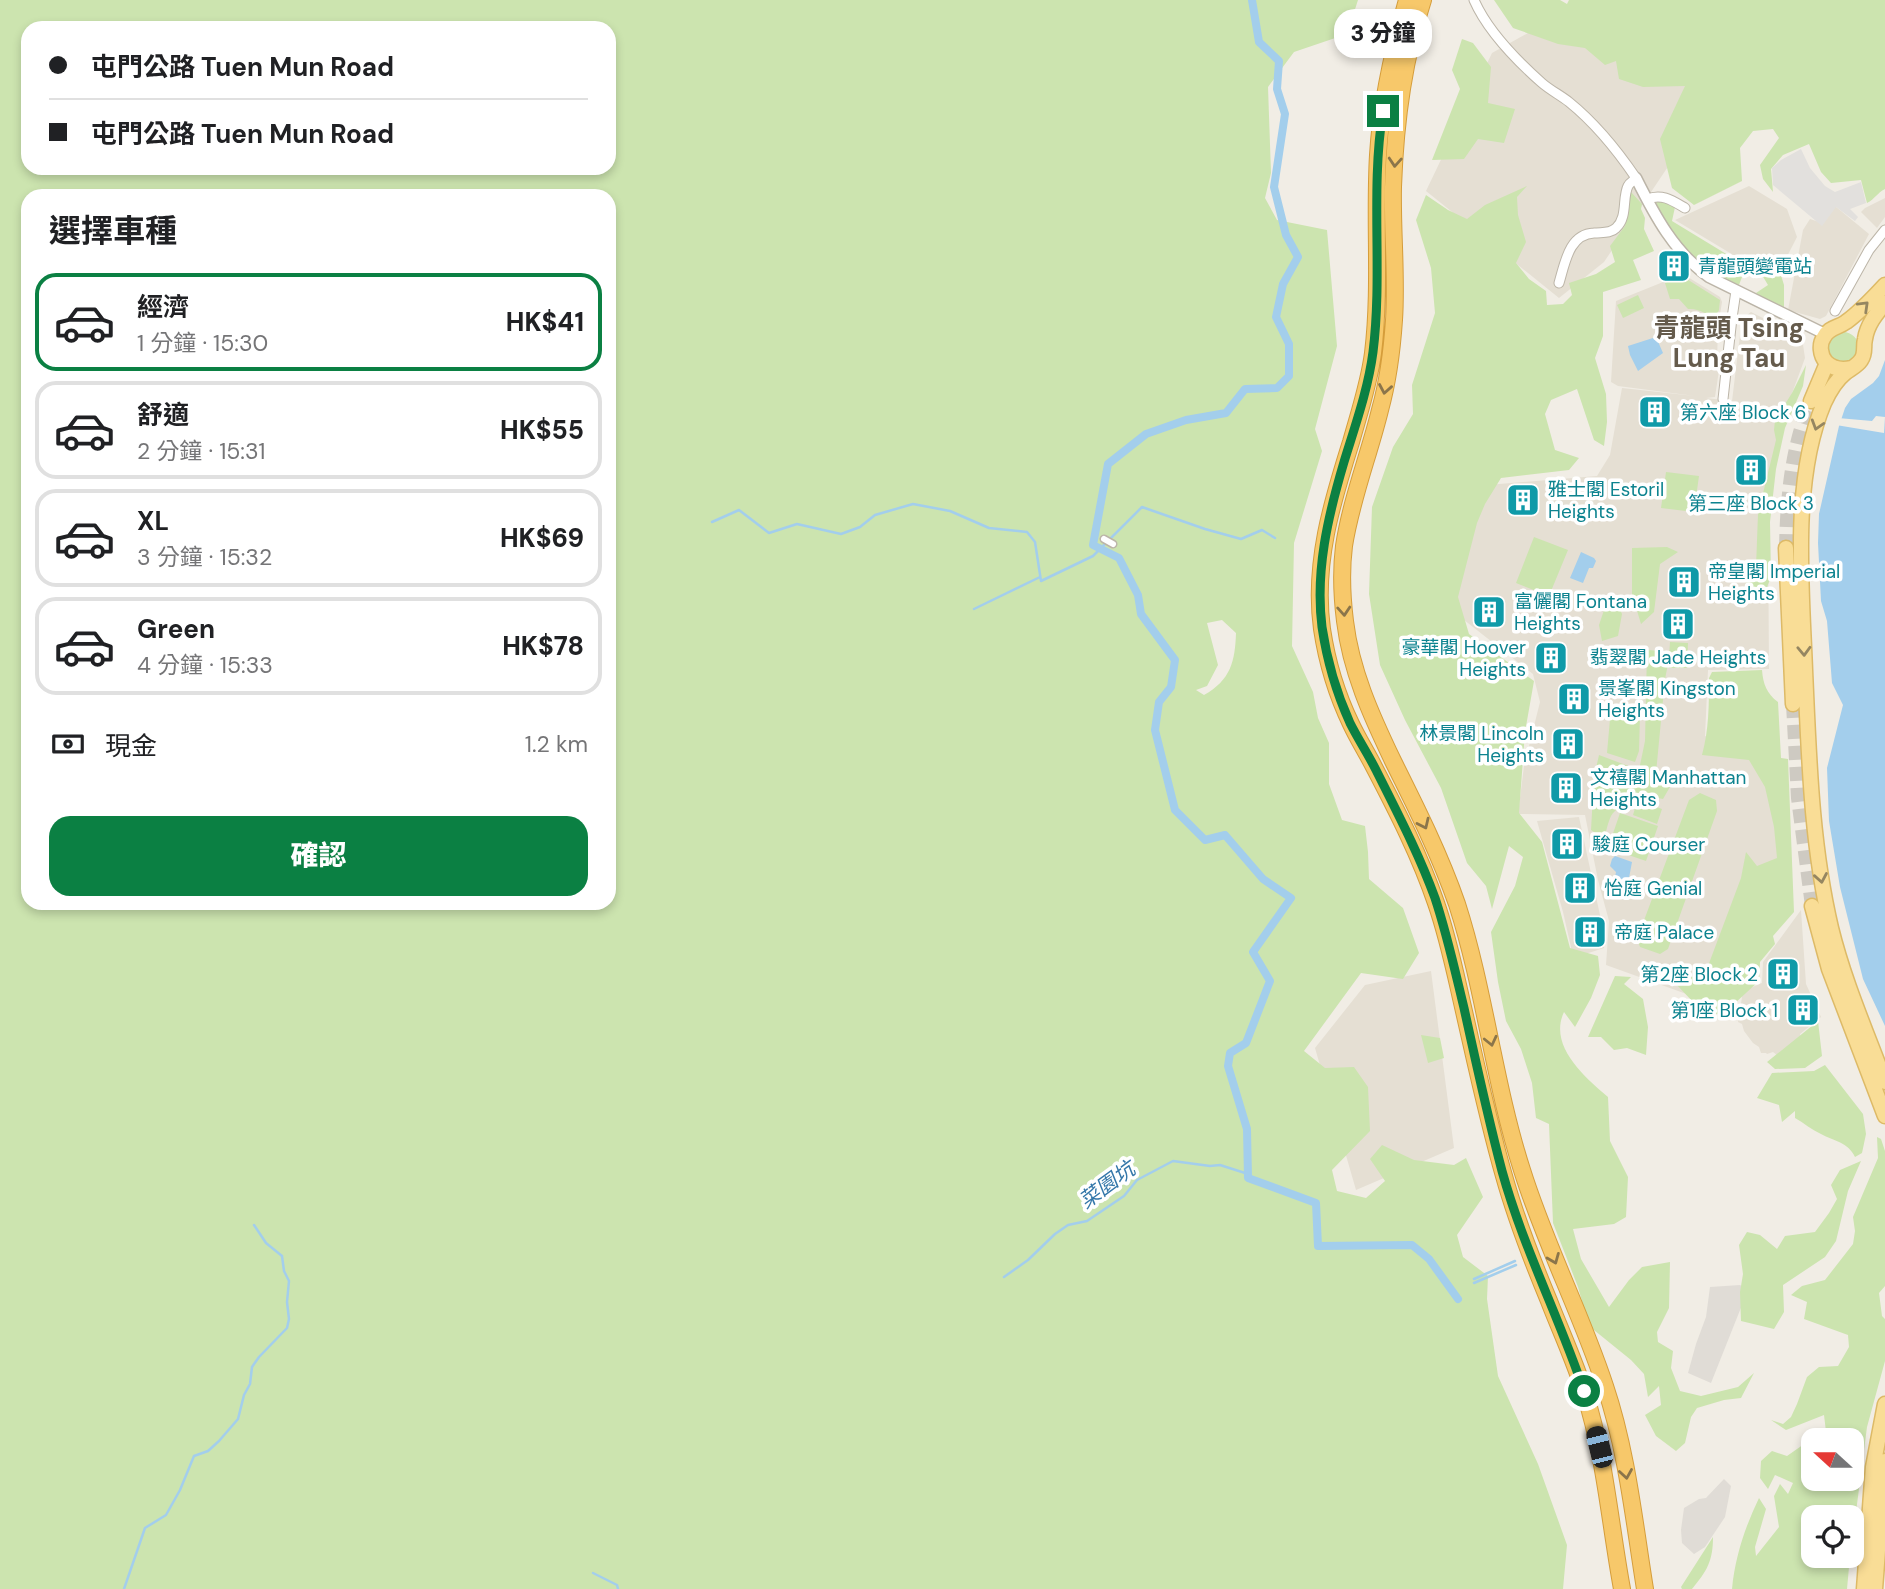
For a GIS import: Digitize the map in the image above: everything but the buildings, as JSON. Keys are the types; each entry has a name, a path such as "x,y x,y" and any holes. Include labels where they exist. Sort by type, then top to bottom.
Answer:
{"highway":[{"path":"1407,0 1393,188 1392,350 1382,405 1344,548 1344,619 1354,671 1367,708 1423,822 1456,902 1521,1168 1551,1252 1605,1385 1619,1432 1645,1589"},
{"path":"1423,0 1385,96 1378,155 1377,291 1373,353 1363,403 1325,534 1320,589 1322,628 1338,695 1351,726 1405,829 1439,910 1504,1176 1527,1247 1590,1410 1604,1469 1622,1589"}],"main road":[{"path":"1851,368 1838,369 1827,363 1821,349 1825,334 1830,329 1843,325 1885,285"},
{"path":"1885,303 1874,315 1864,341 1864,354 1857,365 1833,386 1814,433 1804,487 1801,560 1809,759 1819,870 1838,956 1885,1083"},
{"path":"1843,325 1856,330 1864,341"},
{"path":"1811,401 1827,363"},
{"path":"1786,548 1793,704"},
{"path":"1812,906 1829,969 1885,1116"},
{"path":"1864,1589 1873,1467 1885,1404"},
{"path":"1875,1589 1885,1461"}],"street":[{"path":"1474,0 1496,36 1543,83 1594,125 1619,153 1665,231 1695,267 1709,277 1825,334"},
{"path":"1559,283 1568,253 1580,236 1610,232 1616,228 1625,208 1628,185 1636,178"},
{"path":"1648,200 1657,196 1664,197 1685,208"},
{"path":"1839,307 1869,250 1885,230"},
{"path":"1723,399 1737,291"},
{"path":"1104,539 1113,544"},
{"path":"1789,608 1795,604 1798,597 1801,560"}],"shaded area":[{"path":"1587,0 1709,0 1696,125 1604,262 1559,298 1426,191 1492,53"},
{"path":"1801,149 1810,168 1825,186 1835,192 1861,182 1866,203 1850,209 1858,217 1855,221 1836,207 1822,226 1773,185 1772,168"},
{"path":"1749,186 1787,209 1797,237 1775,280 1675,220"},
{"path":"1885,198 1885,217 1877,228 1861,212"},
{"path":"1835,206 1869,234 1826,316 1820,319 1788,310 1803,230 1810,219 1822,223"},
{"path":"1683,274 1720,297 1722,302 1718,327 1719,370 1715,397 1706,398 1732,401 1742,319 1751,312 1802,338 1805,358 1780,432 1768,525 1769,669 1708,670 1705,736 1754,752 1776,782 1780,861 1692,996 1606,965 1609,921 1585,815 1518,814 1524,766 1540,702 1533,674 1450,609 1475,486 1597,476 1610,455 1622,388 1695,396 1618,386 1611,382 1616,301"},
{"path":"1579,817 1604,934 1604,948 1576,957 1573,956 1537,821"},
{"path":"1801,910 1806,984 1821,1017 1800,1034 1802,1047 1777,1055 1773,1052 1761,1053 1738,1022 1743,991 1762,983 1763,962"},
{"path":"1431,971 1454,1148 1356,1190 1315,1048 1365,985"},
{"path":"1740,1285 1748,1290 1711,1383 1688,1373 1706,1317 1710,1287"},
{"path":"1724,1479 1731,1486 1725,1517 1705,1547 1694,1554 1682,1543 1684,1508 1706,1498"}],"green space":[{"path":"0,0 1358,0 1347,34 1294,52 1268,87 1271,173 1265,198 1277,220 1327,230 1337,346 1315,429 1322,451 1294,543 1292,646 1313,692 1318,718 1329,743 1329,784 1342,820 1365,826 1369,879 1403,908 1419,953 1403,979 1361,973 1304,1051 1325,1068 1354,1067 1368,1087 1370,1131 1332,1170 1337,1191 1366,1198 1385,1181 1370,1159 1382,1145 1414,1160 1454,1165 1466,1158 1483,1197 1457,1235 1463,1257 1488,1276 1487,1299 1498,1376 1538,1464 1567,1545 1563,1589 0,1589","holes":["1222,620 1236,633 1233,661 1226,676 1204,695 1196,690 1207,686 1218,665 1207,623"]},
{"path":"1494,0 1560,0 1567,4 1569,0 1885,0 1885,189 1867,203 1861,180 1831,183 1821,172 1809,144 1783,155 1771,169 1773,192 1763,179 1760,165 1779,138 1773,129 1753,131 1740,148 1742,181 1694,205 1672,188 1660,139 1685,86 1643,87 1619,79 1616,61 1605,65 1585,48 1558,44 1513,28"},
{"path":"1462,39 1473,43 1491,67 1488,103 1515,109 1504,143 1478,139 1464,159 1432,160 1460,89 1452,70"},
{"path":"1527,186 1517,197 1518,215 1526,242 1516,263 1529,279 1546,291 1547,305 1563,304 1572,295 1569,283 1596,274 1615,262 1610,246 1625,226 1631,192 1642,204 1644,229 1654,251 1633,260 1641,280 1603,292 1603,336 1595,358 1606,394 1604,446 1594,440 1577,389 1551,400 1545,414 1555,450 1579,458 1569,470 1501,478 1477,523 1458,597 1469,634 1534,681 1525,732 1519,813 1542,842 1570,948 1598,956 1600,975 1591,998 1575,1027 1564,1012 1560,1025 1561,1037 1571,1060 1608,1097 1610,1141 1628,1177 1626,1217 1614,1224 1573,1229 1581,1259 1609,1307 1642,1267 1670,1262 1669,1308 1657,1332 1658,1342 1673,1351 1671,1368 1680,1391 1701,1396 1738,1387 1754,1373 1741,1398 1697,1408 1691,1417 1685,1443 1676,1451 1656,1436 1645,1415 1661,1405 1659,1386 1648,1397 1644,1374 1589,1326 1578,1287 1553,1223 1549,1124 1536,1118 1532,1083 1521,1049 1506,1021 1491,932 1515,886 1523,857 1509,846 1492,909 1486,886 1467,863 1441,788 1380,665 1369,594 1372,507 1393,447 1413,414 1412,385 1435,313 1431,268 1416,220 1426,195 1467,219 1485,205"},
{"path":"1661,199 1675,207 1672,221 1746,266 1739,285 1704,269 1669,232 1655,200"},
{"path":"1766,272 1773,276 1780,272 1784,285 1784,307 1756,293 1768,285 1762,275"},
{"path":"1682,276 1720,300 1716,316 1688,309 1679,299 1670,299 1665,283"},
{"path":"1638,295 1644,308 1623,318 1617,305"},
{"path":"1843,332 1854,337 1859,348 1854,359 1843,364 1832,359 1827,348 1832,337"},
{"path":"1806,365 1803,386 1785,428 1776,469 1770,522 1771,577 1767,587 1745,588 1745,584 1753,578 1756,567 1758,514 1776,440 1775,420"},
{"path":"1666,472 1699,476 1694,512 1661,508"},
{"path":"1534,537 1568,550 1549,596 1516,583"},
{"path":"1667,547 1678,552 1660,564 1654,612 1641,624 1632,594 1632,548"},
{"path":"1617,603 1622,614 1618,636 1602,641 1599,625 1606,604"},
{"path":"1670,642 1688,643 1687,668 1669,668 1668,664 1665,679 1656,773 1674,780 1663,799 1648,796 1643,802 1662,809 1657,824 1633,815 1636,805 1627,806 1612,814 1604,839 1591,830 1594,777 1599,755 1639,770 1645,741 1647,650 1663,651 1669,657"},
{"path":"1762,670 1766,688 1778,702 1781,758 1788,759 1794,912 1773,936 1775,944 1760,962 1759,981 1721,1016 1693,1002 1676,984 1650,972 1679,979 1693,977 1708,966 1741,878 1746,852 1757,866 1777,858 1774,827 1765,787 1749,760 1702,755 1709,707 1709,678 1712,672"},
{"path":"1627,710 1640,715 1639,751 1635,762 1607,753 1610,719"},
{"path":"1700,793 1716,800 1717,811 1668,949 1660,954 1640,947 1637,939 1689,800"},
{"path":"1620,813 1658,826 1646,861 1608,848"},
{"path":"1615,976 1631,977 1624,984 1643,999 1648,1027 1646,1055 1627,1048 1614,1050 1601,1037 1588,1037"},
{"path":"1818,1021 1822,1056 1805,1068 1775,1069 1767,1062"},
{"path":"1421,1035 1440,1038 1444,1058 1428,1063"},
{"path":"1825,1065 1863,1114 1866,1134 1862,1153 1855,1157 1845,1145 1795,1118 1795,1111 1782,1122 1779,1105 1757,1098 1772,1073 1814,1071"},
{"path":"1877,1137 1881,1139 1885,1151 1885,1286 1879,1293 1882,1316 1885,1319 1885,1361 1867,1427 1864,1450 1864,1428 1826,1428 1824,1415 1786,1430 1771,1420 1783,1424 1791,1417 1807,1377 1819,1367 1838,1366 1849,1347 1848,1335 1804,1319 1807,1302 1791,1295 1802,1286 1825,1280 1853,1244 1853,1217 1878,1158"},
{"path":"1861,1161 1848,1191 1836,1241 1825,1257 1783,1285 1784,1312 1774,1329 1741,1321 1740,1292 1743,1274 1739,1245 1747,1232 1760,1235 1777,1249 1785,1236 1815,1232 1837,1199 1831,1185 1840,1170"},
{"path":"1801,1446 1801,1491 1859,1491 1857,1505 1801,1505 1801,1568 1849,1568 1847,1589 1732,1589 1741,1542 1759,1498 1766,1509 1755,1547 1756,1556 1779,1527 1774,1496 1780,1484 1788,1494 1793,1483 1775,1475 1768,1489 1760,1478 1761,1461 1772,1451 1787,1456"},
{"path":"1713,1537 1712,1553 1705,1571 1692,1589 1682,1589 1681,1587"}],"water":[{"path":"1656,337 1663,353 1638,371 1628,346"},
{"path":"1885,360 1885,1026 1863,979 1840,887 1829,821 1827,768 1843,705 1832,683 1827,621 1821,601 1818,543 1819,514 1845,408 1851,399 1879,376"},
{"path":"1581,552 1596,561 1593,568 1589,568 1583,583 1570,578"},
{"path":"1615,856 1632,862 1629,878 1624,883 1620,883 1615,877 1616,872 1610,866"}],"pier":[{"path":"1876,416 1885,417 1884,433 1836,425 1838,418 1872,421"}],"waterway":[{"path":"1252,0 1259,42 1279,61 1277,89 1285,114 1274,187 1286,235 1298,257 1283,284 1276,317 1289,344 1289,376 1277,388 1245,389 1226,413 1186,420 1146,434 1108,464 1093,545 1119,558 1138,595 1141,614 1175,660 1171,687 1159,702 1155,730 1175,810 1205,840 1225,835 1263,879 1291,898 1253,952 1270,981 1246,1043 1230,1053 1228,1066 1247,1129 1248,1178 1316,1203 1318,1246 1412,1245 1429,1259 1458,1299"},
{"path":"712,522 739,510 769,533 797,524 841,534 860,527 875,515 913,504 950,511 989,528 1027,532 1035,542 1041,581 1093,556 1142,507 1241,539 1262,530 1275,538"},
{"path":"974,609 1040,577"},
{"name":"菜園坑","path":"1004,1277 1068,1225 1087,1221 1124,1196 1137,1180 1173,1161 1220,1165 1245,1173"},
{"path":"124,1589 145,1528 166,1515 194,1456 208,1451 238,1419 244,1395 250,1384 252,1367 287,1328 289,1281 284,1271 282,1256 266,1243 254,1225"},
{"path":"1474,1279 1515,1261"},
{"path":"1474,1283 1516,1265"},
{"path":"593,1573 617,1585 618,1589"}],"tunnel":[{"path":"1786,548 1791,474 1811,401"},
{"path":"1793,704 1798,798 1812,906"}],"place":[{"name":"青龍頭變電站","path":"1674,266"},
{"name":"第六座 Block 6","path":"1655,412"},
{"name":"第三座 Block 3","path":"1751,470"},
{"name":"雅士閣 Estoril Heights","path":"1523,500"},
{"name":"帝皇閣 Imperial Heights","path":"1684,582"},
{"name":"富儷閣 Fontana Heights","path":"1489,612"},
{"name":"翡翠閣 Jade Heights","path":"1678,624"},
{"name":"豪華閣 Hoover Heights","path":"1551,658"},
{"name":"景峯閣 Kingston Heights","path":"1574,699"},
{"name":"林景閣 Lincoln Heights","path":"1568,744"},
{"name":"文禧閣 Manhattan Heights","path":"1566,788"},
{"name":"駿庭 Courser","path":"1567,844"},
{"name":"怡庭 Genial","path":"1580,888"},
{"name":"帝庭 Palace","path":"1590,932"},
{"name":"第2座 Block 2","path":"1783,974"},
{"name":"第1座 Block 1","path":"1803,1010"}],"district":[{"name":"青龍頭 Tsing Lung Tau","path":"1729,343"}],"route":[{"path":"1383,111 1378,155 1377,282 1373,353 1363,403 1325,534 1320,589 1322,628 1338,695 1351,726 1405,829 1439,910 1504,1176 1527,1247 1584,1391"}]}
